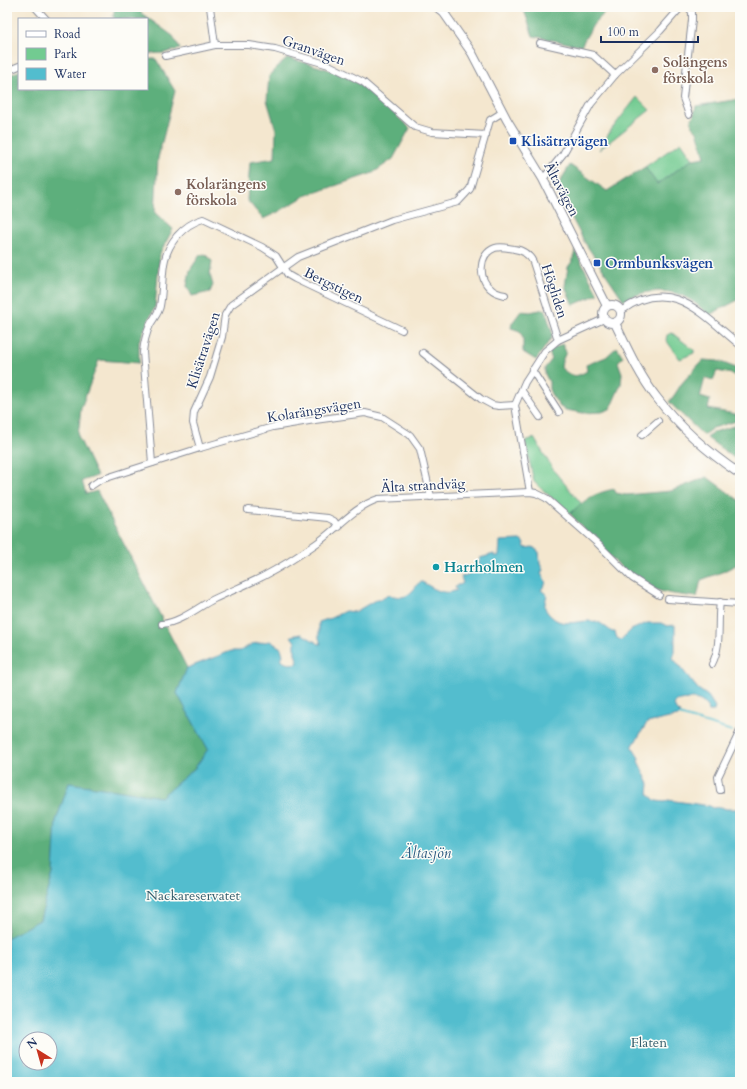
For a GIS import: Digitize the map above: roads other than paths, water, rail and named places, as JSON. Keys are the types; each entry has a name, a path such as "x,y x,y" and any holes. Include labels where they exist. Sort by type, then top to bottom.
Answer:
{"main road":[{"name":"Ältavägen","path":"437,7 447,10 472,53 503,112 543,180 607,306"},
{"path":"607,306 617,306 621,311 619,320 615,323 608,323 604,319 603,312 607,306"},
{"path":"615,323 643,377 656,397 674,418 702,445 740,474"}],"street":[{"path":"35,7 45,18"},
{"path":"210,7 215,45"},
{"path":"543,180 563,154 591,104 615,75 681,7"},
{"path":"688,7 692,12 692,20 683,98 689,115"},
{"path":"540,43 592,55 615,75"},
{"name":"Granvägen","path":"165,56 215,45 262,46 275,49 329,65 363,82 415,126 432,132 486,135"},
{"path":"7,71 18,66"},
{"name":"Klisätravägen","path":"200,448 193,423 194,412 210,376 222,337 226,315 231,305 272,274 298,257 392,220 458,202 470,189 490,120 503,112"},
{"name":"Bergstigen","path":"152,463 143,352 144,343 150,326 160,308 164,259 167,250 183,228 192,222 203,219 262,247 276,256 288,275 294,279 402,330"},
{"name":"Högliden","path":"505,295 496,293 485,283 482,276 483,260 487,253 496,248 519,249 530,255 558,340"},
{"path":"621,311 644,298 660,296 672,297 693,307 740,345"},
{"path":"530,492 515,405 525,382 545,351 558,340 604,319"},
{"path":"423,353 477,396 492,405 515,405"},
{"path":"532,370 559,412"},
{"path":"522,391 540,417"},
{"name":"Kolarängsvägen","path":"200,448 273,427 365,413 382,417 410,435 420,449 431,497"},
{"path":"642,435 658,420"},
{"path":"91,486 100,480 200,448"},
{"name":"Älta strandväg","path":"162,624 172,622 213,599 264,576 288,563 338,527 358,509 369,502 378,499 530,492 536,493 546,498 597,543 625,572 659,595"},
{"path":"248,510 328,518 334,521 338,527"},
{"path":"668,598 740,604"},
{"path":"712,664 716,658 718,643 720,602"},
{"path":"720,790 718,777 740,731"}],"water":[{"name":"Ältasjön","path":"520,540 524,543 525,548 533,547 539,552 540,564 543,570 541,573 546,583 541,590 547,595 545,607 547,612 552,617 562,622 597,622 612,632 615,632 617,638 621,640 631,630 647,623 661,623 667,626 675,625 675,652 673,658 698,689 708,696 715,707 714,711 709,711 703,703 695,699 676,701 674,705 676,710 680,713 678,716 647,723 632,747 639,758 638,761 649,784 648,794 656,801 665,802 668,800 710,806 712,808 721,807 726,809 740,809 740,1082 7,1082 7,938 40,920 53,874 56,821 69,783 161,797 195,768 208,749 177,693 187,668 231,651 240,651 252,644 270,641 281,648 283,655 281,659 284,662 288,664 298,663 295,653 295,642 291,636 302,634 321,644 319,638 319,622 345,611 355,612 377,599 382,599 388,595 403,597 412,592 418,584 422,582 443,592 452,592 457,590 455,588 457,585 463,583 461,577 474,570 478,565 480,558 494,554 494,556 499,556 500,541"}],"waterway":[{"path":"679,715 732,731"}],"place":[{"name":"Solängens förskola","path":"655,70"},
{"name":"Klisätravägen","path":"513,141"},
{"name":"Kolarängens förskola","path":"178,192"},
{"name":"Ormbunksvägen","path":"597,263"},
{"name":"Harrholmen","path":"436,567"}],"park label":[{"name":"Nackareservatet","path":"193,895"},
{"name":"Flaten","path":"649,1042"}]}
